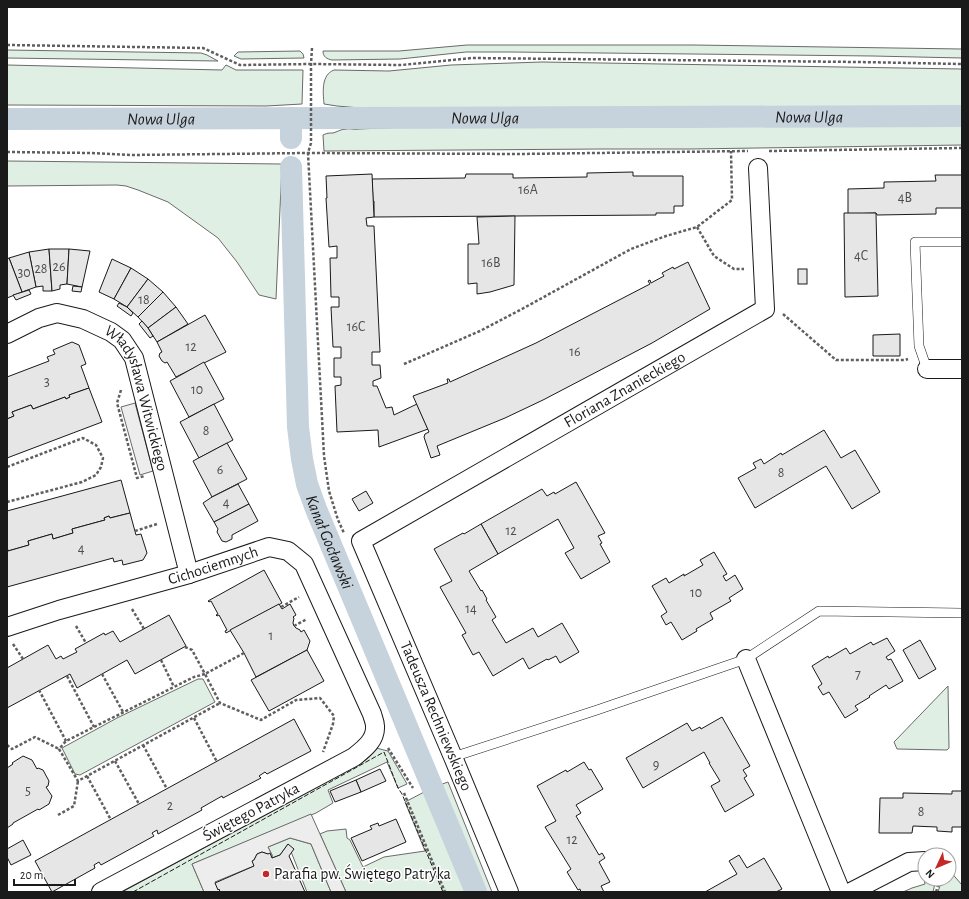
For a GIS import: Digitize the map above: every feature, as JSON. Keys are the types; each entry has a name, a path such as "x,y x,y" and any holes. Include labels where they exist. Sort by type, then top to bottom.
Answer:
{"street":[{"name":"Floriana Znanieckiego","path":"361,541 765,309 758,156"},
{"name":"Władysława Witwickiego","path":"7,334 39,318 57,313 83,319 111,332 122,340 134,358 188,574"},
{"path":"925,362 962,369"},
{"name":"Tadeusza Rechniewskiego","path":"361,541 509,892"},
{"name":"Cichociemnych","path":"9,635 59,610 188,574 269,547 288,551 304,564 372,714 375,726 373,737"},
{"path":"746,659 841,892"},
{"name":"Świętego Patryka","path":"101,892 349,760 365,749 373,737"},
{"path":"851,892 909,862 917,862"}],"lane":[{"path":"925,362 919,346 915,242 962,242"},
{"path":"453,757 746,659 819,610 962,613"}],"path":[{"path":"7,45 203,48 240,65 402,65 472,58 962,64"},
{"path":"311,143 312,48"},
{"path":"7,152 130,155 308,153 520,154 731,151 758,156 962,148"},
{"path":"404,364 480,331 631,249 666,236 696,228 732,200 731,151"},
{"path":"696,228 714,256 734,269 763,270"},
{"path":"764,296 836,360 904,360 925,362"},
{"path":"122,386 118,404 137,478 148,475"},
{"path":"7,467 82,438 96,445 104,458 96,475 82,482 7,502"},
{"path":"135,531 158,524"},
{"path":"281,607 305,594"},
{"path":"129,603 144,629"},
{"path":"294,626 308,619"},
{"path":"75,624 86,643"},
{"path":"9,635 22,660"},
{"path":"185,647 192,650 220,703 261,720 296,700 320,698 334,716 333,724 322,753"},
{"path":"59,749 66,741 244,653"},
{"path":"161,660 174,687"},
{"path":"102,674 123,712"},
{"path":"67,676 94,727"},
{"path":"39,690 66,741"},
{"path":"78,781 220,703"},
{"path":"194,718 217,762"},
{"path":"7,745 12,749 36,737 59,749 78,781 74,806 58,815"},
{"path":"373,737 386,745 413,788"},
{"path":"143,745 167,789"},
{"path":"115,761 139,804"},
{"path":"87,776 111,820"},
{"path":"404,793 446,892"}],"green space":[{"path":"467,45 694,45 962,49 962,58 466,52 400,59 332,60 328,59 324,55 323,51 399,51"},
{"path":"7,50 201,53 218,61 7,58"},
{"path":"300,51 304,58 241,59 234,56 238,52"},
{"path":"542,62 962,69 962,111 885,109 360,108 324,104 323,89 325,80 330,72 334,70 389,71 451,65"},
{"path":"7,65 222,70 226,65 236,70 303,70 302,104 266,106 7,105"},
{"path":"555,126 962,126 962,145 690,149 324,151 323,135 342,129"},
{"path":"7,161 282,164 276,299 259,295 237,262 218,238 168,202 126,186 117,185 7,186"},
{"path":"198,679 203,679 215,702 80,775 75,774 62,748 117,718"},
{"path":"948,686 949,748 947,750 897,749 894,742"},
{"path":"376,748 388,751 407,784 398,788 387,762 328,790 333,803 316,813 192,864 204,892 122,892 361,763 369,757"},
{"path":"448,782 492,892 480,892 437,786"},
{"path":"428,790 471,892 346,892 320,834 327,831 346,829 347,838 350,840 363,867 384,857 425,851 405,802"},
{"path":"290,838 311,844 331,892 307,892 288,844 280,855 272,858 268,847"},
{"path":"957,879 962,885 962,892 938,892 940,887 957,887"},
{"path":"917,886 934,887 933,892 903,892"}],"shaded area":[{"path":"135,403 153,471 140,475 121,407"},
{"path":"311,814 346,892 331,892 311,844 290,838 268,847 272,858 270,854 262,852 257,854 254,860 254,866 215,882 220,892 204,892 192,864"}],"building":[{"path":"633,172 633,176 683,176 683,206 674,206 674,213 656,213 656,215 374,217 372,179 465,178 466,174 513,174 513,178 587,177 587,173"},
{"path":"372,174 374,217 366,218 367,226 374,226 380,352 372,352 372,365 380,365 381,378 373,381 373,386 377,386 386,408 392,407 394,415 417,404 428,429 379,447 378,430 337,432 335,386 341,385 341,377 334,377 334,358 341,358 341,347 333,347 331,307 339,307 339,297 331,297 330,258 337,258 337,246 329,247 326,198 326,176"},
{"path":"935,175 962,175 962,208 936,208 936,214 848,214 848,189 884,188 884,182 936,181"},
{"path":"844,213 876,213 878,296 845,297"},
{"path":"515,216 514,285 477,294 477,283 468,284 468,244 479,244 477,217"},
{"path":"49,249 52,291 43,291 43,286 36,287 29,252"},
{"path":"49,249 69,249 67,284 60,285 60,289 52,291"},
{"path":"69,249 90,251 82,287 67,284"},
{"path":"29,252 36,287 22,292 9,258"},
{"path":"9,258 22,292 7,298 7,259"},
{"path":"112,259 131,268 114,299 99,292"},
{"path":"688,262 710,309 652,343 543,400 505,418 437,446 440,455 431,458 424,437 425,434 429,432 413,396 448,383 447,379 449,379 450,382 536,343 650,284 648,281 650,280 651,283 664,276 662,273 673,267 674,269"},
{"path":"131,268 148,279 127,307 114,299"},
{"path":"798,269 807,269 807,284 798,284"},
{"path":"148,279 163,292 138,317 127,307"},
{"path":"73,286 82,287 81,292 72,291"},
{"path":"29,290 31,294 16,300 13,295"},
{"path":"163,292 176,307 148,328 138,317"},
{"path":"119,303 127,307 133,313 131,316 117,306"},
{"path":"176,307 188,324 157,342 148,328"},
{"path":"205,315 226,352 176,377 167,362 165,363 162,361 159,356 162,352 157,342"},
{"path":"142,321 153,336 150,338 139,324"},
{"path":"900,334 900,356 873,356 873,335"},
{"path":"72,342 79,345 86,364 81,366 89,388 69,395 70,397 66,399 65,397 33,409 31,405 12,412 14,416 7,419 7,377 49,361 47,357 55,354 53,350"},
{"path":"204,362 224,399 189,417 170,381"},
{"path":"89,388 102,422 7,458 7,419 14,416 12,412 31,405 33,409 65,397 66,399 70,397 69,395"},
{"path":"214,404 233,440 199,458 180,422"},
{"path":"824,430 841,458 855,450 880,492 852,509 826,466 755,508 738,478 756,468 753,463 761,459 764,464"},
{"path":"227,443 247,479 212,497 193,461"},
{"path":"121,480 130,513 110,518 109,516 104,518 105,520 72,529 73,533 53,539 52,534 28,541 29,545 8,551 7,511"},
{"path":"576,482 605,533 598,536 602,543 600,544 610,562 581,579 565,553 574,548 558,519 498,554 481,524 542,489 547,496 554,492 555,494"},
{"path":"238,484 249,504 214,522 203,503"},
{"path":"366,491 373,503 359,511 352,499"},
{"path":"249,504 258,521 232,535 232,539 226,542 222,541 214,522"},
{"path":"130,513 136,535 141,534 147,553 143,560 123,565 122,560 114,562 113,558 7,587 7,547 8,551 29,545 28,541 52,534 53,539 73,533 72,529 105,520 104,518 109,516 110,518"},
{"path":"481,524 498,554 469,571 487,599 486,600 496,617 492,620 506,643 533,628 538,637 562,623 579,652 560,663 556,656 548,660 547,659 529,669 523,658 493,676 479,652 473,655 462,635 466,633 440,587 452,581 434,549"},
{"path":"714,552 727,574 723,576 726,581 735,575 743,589 729,598 731,601 710,613 713,619 696,629 697,631 682,640 671,622 666,625 661,616 667,612 652,586 666,578 669,583 684,574 684,576 703,565 700,560"},
{"path":"264,570 282,603 226,633 225,631 227,630 219,615 216,615 218,614 211,601 208,601"},
{"path":"279,604 282,609 290,604 296,615 293,617 294,626 301,632 304,630 310,641 307,650 256,677 230,630"},
{"path":"169,615 186,646 135,674 127,660 77,688 70,674 7,708 7,668 48,645 56,659 61,656 63,659 77,652 75,649 104,633 105,635 113,631 120,642"},
{"path":"887,638 895,651 886,657 888,660 891,659 903,681 889,689 886,685 855,706 858,710 845,718 829,692 823,695 818,687 822,684 812,666 828,656 829,658 846,648 850,654 871,642 873,645"},
{"path":"920,640 936,669 919,679 903,650"},
{"path":"307,650 324,681 269,711 251,680"},
{"path":"722,717 750,766 743,770 747,776 744,778 754,795 725,812 711,786 720,781 704,752 643,788 626,758 687,723 692,731 700,727 701,729"},
{"path":"294,719 311,751 267,774 265,772 259,776 261,778 223,798 222,796 201,808 202,810 158,834 157,830 152,833 154,836 101,865 99,862 94,865 95,868 52,892 35,861"},
{"path":"23,756 32,760 37,769 43,770 49,781 48,786 46,787 52,796 49,804 13,823 7,828 7,768"},
{"path":"584,762 589,770 591,769 603,789 576,805 581,813 576,816 599,855 602,853 605,858 599,862 610,882 601,886 604,892 581,892 580,889 578,890 567,872 571,869 545,827 556,821 537,786"},
{"path":"380,769 386,781 361,792 356,780"},
{"path":"356,780 361,792 335,802 330,791"},
{"path":"952,791 962,791 962,827 952,827 952,832 937,831 937,827 913,826 912,833 879,833 880,798 903,798 903,793 952,794"},
{"path":"396,819 406,842 362,861 351,838 372,829 370,826 378,823 379,826"},
{"path":"23,840 31,855 11,865 7,857 7,849"},
{"name":"Parafia pw. Świętego Patryka","path":"288,844 294,849 289,856 305,892 220,892 219,889 218,890 215,883 254,866 252,861 257,854 262,852 268,854 270,853 272,858 280,855"},
{"path":"739,855 747,868 764,858 782,889 776,892 705,892 737,874 729,861"}],"waterway":[{"name":"Nowa Ulga","path":"7,119 962,116"},
{"name":"Kanał Gocławski","path":"291,118 291,138"},
{"name":"Kanał Gocławski","path":"291,167 298,427 307,484 316,509 476,892"}],"fence":[{"path":"133,892 384,752 443,892"}],"place":[{"name":"Parafia pw. Świętego Patryka","path":"266,874"}]}
